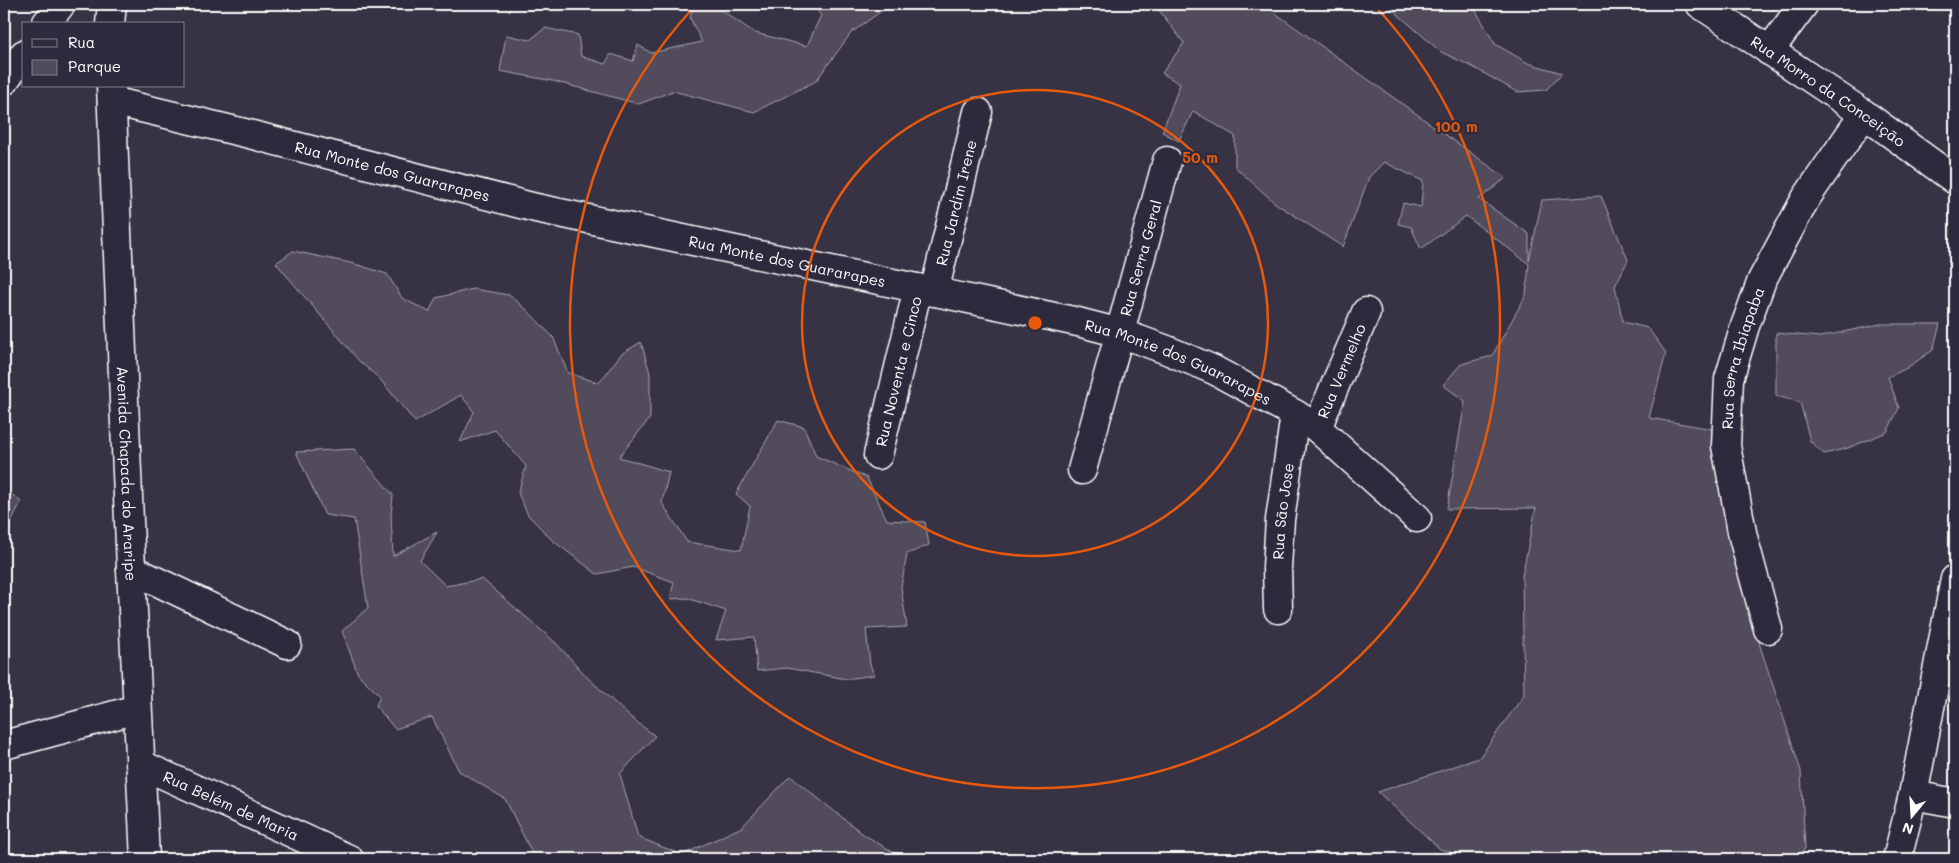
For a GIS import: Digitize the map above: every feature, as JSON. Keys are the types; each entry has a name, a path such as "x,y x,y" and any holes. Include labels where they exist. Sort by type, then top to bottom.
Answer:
{"street":[{"path":"48,22 61,4"},
{"path":"110,22 112,4"},
{"name":"Rua Morro da Conceição","path":"1700,4 1864,114 1955,180"},
{"path":"1769,51 1804,4"},
{"path":"4,81 22,57"},
{"name":"Rua Monte dos Guararapes","path":"112,94 249,134 536,208 1078,322 1120,333 1214,370 1306,421 1418,518"},
{"name":"Avenida Chapada do Araripe","path":"112,94 145,859"},
{"name":"Rua Jardim Irene","path":"926,290 978,112"},
{"name":"Rua Serra Ibiapaba","path":"1768,629 1743,537 1726,446 1729,379 1745,326 1762,280 1806,198 1864,114"},
{"name":"Rua Serra Geral","path":"1082,470 1167,161"},
{"name":"Rua Noventa e Cinco","path":"878,455 926,290"},
{"name":"Rua Vermelho","path":"1306,421 1366,312"},
{"name":"Rua São Jose","path":"1278,609 1277,567 1280,520 1306,421"},
{"path":"131,568 287,644"},
{"path":"1898,859 1947,667 1955,579"},
{"path":"4,745 137,708"},
{"name":"Rua Belém de Maria","path":"140,764 349,859"},
{"path":"1913,795 1955,803"}],"green space":[{"path":"694,4 712,4 755,33 807,46 821,15 813,7 814,4 891,4 851,33 816,81 754,112 673,91 639,104 553,81 500,71 506,35 530,40 545,28 578,35 581,56 605,64 611,54 633,61 638,45 651,53 702,42 690,18"},
{"path":"1159,4 1255,4 1271,10 1506,178 1479,199 1529,234 1529,261 1542,200 1601,196 1628,260 1615,286 1623,322 1648,328 1666,353 1649,418 1718,430 1760,646 1801,771 1805,849 1794,859 1470,859 1440,849 1378,792 1479,758 1524,695 1522,576 1536,508 1447,509 1465,401 1443,385 1461,364 1492,356 1526,295 1529,264 1466,216 1421,249 1411,227 1398,224 1403,203 1421,207 1423,181 1384,162 1369,177 1343,247 1275,203 1235,167 1235,136 1193,111 1179,141 1162,132 1180,84 1162,73 1184,43 1159,10"},
{"path":"1386,4 1472,4 1495,44 1528,63 1562,73 1546,90 1517,92 1471,66 1441,52"},
{"path":"293,251 355,264 387,274 402,298 429,312 436,298 473,289 509,295 527,310 553,337 568,373 599,383 621,354 641,342 650,373 650,418 619,457 669,472 662,503 687,542 741,550 750,506 736,494 778,420 804,427 816,456 867,478 887,520 925,522 929,545 907,554 901,587 907,627 866,629 870,664 874,675 846,679 787,668 757,671 754,637 716,640 726,611 687,598 670,599 674,582 633,567 597,574 552,540 528,515 518,493 526,466 495,430 460,442 474,412 461,395 415,422 379,378 360,362 276,263"},
{"path":"1880,324 1940,324 1933,350 1907,368 1888,377 1899,408 1887,432 1848,448 1824,454 1810,441 1800,402 1776,396 1776,333 1820,337"},
{"path":"354,449 393,495 391,516 393,556 437,532 420,561 446,586 482,579 556,643 588,678 629,716 655,736 620,774 638,837 682,855 742,827 790,776 863,834 904,859 535,859 505,799 459,771 432,717 395,729 376,706 380,696 358,674 342,631 368,608 354,519 325,515 296,452"},
{"path":"4,488 21,502 4,535"}]}
